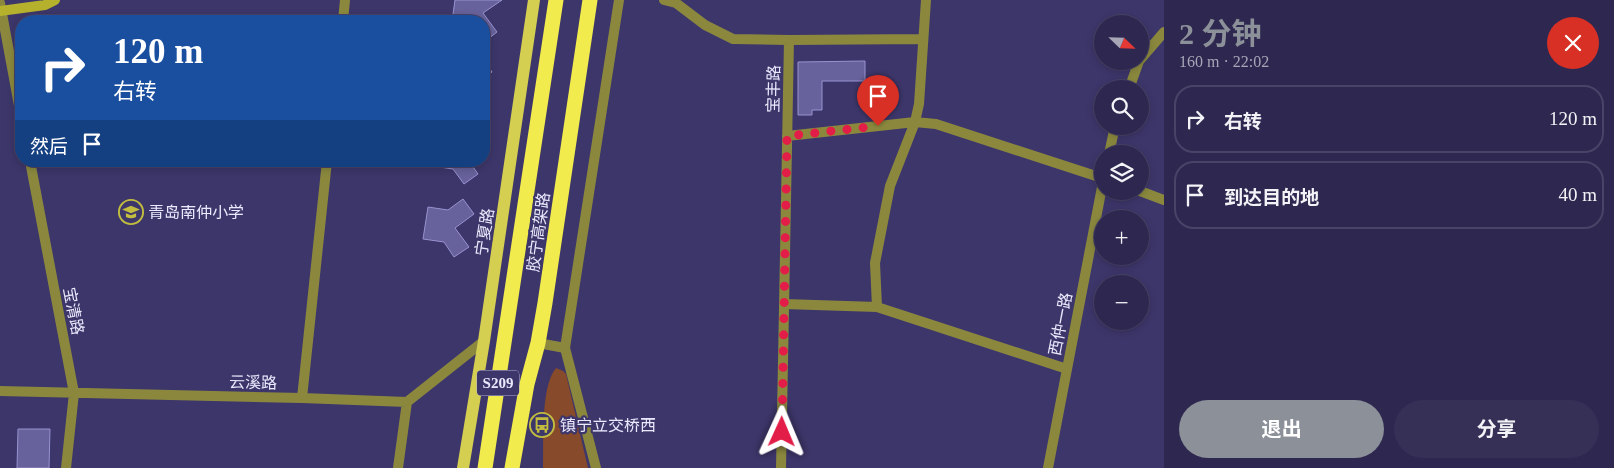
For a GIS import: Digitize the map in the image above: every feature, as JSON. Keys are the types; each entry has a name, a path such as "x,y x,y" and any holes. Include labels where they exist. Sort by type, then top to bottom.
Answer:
{"highway":[{"name":"胶宁高架路","path":"485,468 556,0"},
{"name":"胶宁高架路","path":"512,468 527,384 538,344 590,0"}],"main road":[{"name":"宁夏路","path":"463,468 516,131 534,0"}],"street":[{"path":"15,85 0,8 45,5 55,0"},
{"path":"344,15 345,0"},
{"path":"596,468 565,348 619,0"},
{"path":"664,0 676,3 705,24 733,39 923,39"},
{"path":"877,307 875,263 890,186 915,122 919,104 926,0"},
{"path":"1149,49 1164,32"},
{"name":"宝丰路","path":"782,468 789,40"},
{"path":"787,136 915,122 936,124 1094,175"},
{"name":"宝清路","path":"31,167 74,393 66,468"},
{"path":"302,398 326,167"},
{"path":"1149,194 1164,200"},
{"name":"西仲一路","path":"1048,468 1099,200"},
{"path":"784,304 877,307 1067,368"},
{"path":"398,468 407,402 484,341"},
{"path":"538,344 565,348"},
{"name":"云溪路","path":"0,391 407,402"}],"shaded area":[{"path":"556,368 566,374 588,468 543,468 545,401 547,388"}],"building":[{"path":"455,0 502,0 483,13 484,15 453,15"},
{"path":"490,22 497,32 490,37"},
{"path":"865,61 865,81 822,81 822,110 812,110 812,115 798,115 798,62"},
{"path":"440,167 473,167 478,174 464,184 453,169"},
{"path":"463,199 474,214 455,228 469,247 454,257 444,242 423,239 428,207 448,210"},
{"path":"18,429 50,429 49,468 17,468"}],"place":[{"name":"青岛南仲小学","path":"131,212"},
{"name":"镇宁立交桥西","path":"542,425"}],"route":[{"path":"782,432 787,136 878,126"}]}
